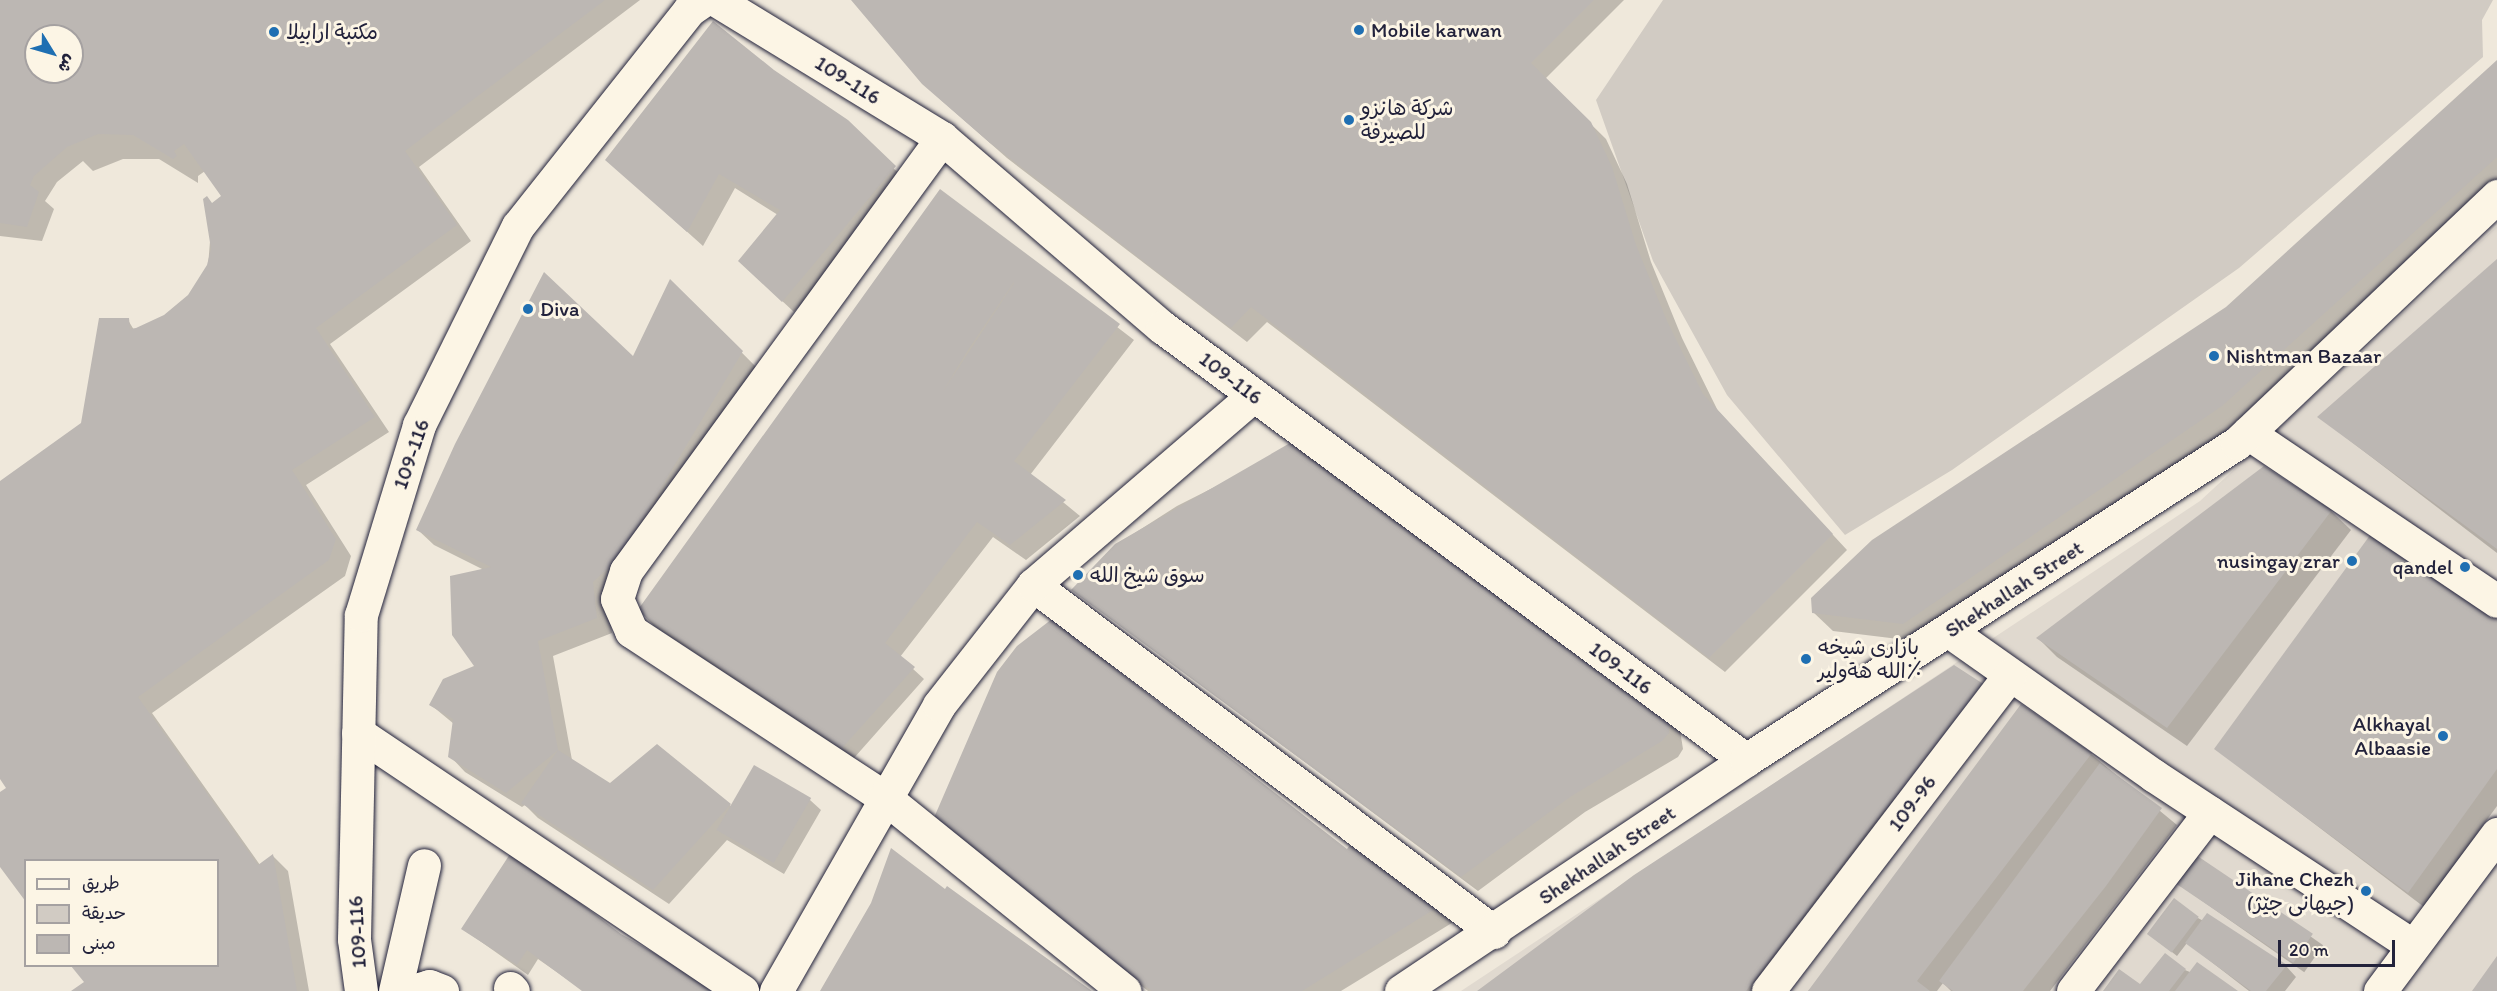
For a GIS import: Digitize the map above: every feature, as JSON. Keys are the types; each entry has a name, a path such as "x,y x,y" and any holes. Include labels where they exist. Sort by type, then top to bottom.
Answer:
{"street":[{"name":"109-116","path":"361,991 354,939 362,615 419,425 518,226 689,10 704,0"},
{"name":"109-116","path":"716,0 942,138 1162,327 1746,760"},
{"path":"942,138 626,571 617,599 631,631 884,797 1124,991"},
{"name":"Shekhallah Street","path":"1401,991 1494,932 1746,760 1949,631 2248,433 2497,196"},
{"path":"776,991 884,797 939,705 1033,585 1254,395"},
{"path":"2248,433 2497,601"},
{"path":"1033,585 1494,932"},
{"path":"1949,631 2210,812 2413,946"},
{"name":"109-96","path":"1768,991 2010,675"},
{"path":"358,733 742,991"},
{"path":"2073,991 2210,812"},
{"path":"2380,991 2497,834"},
{"path":"395,991 424,865"},
{"path":"412,991 429,986 442,991"}],"shaded area":[{"path":"2497,226 2497,991 1461,991 2200,501"}],"green space":[{"path":"1663,0 2493,0 2482,20 2483,57 2239,268 1952,470 1845,535 1727,395 1653,261 1596,100"}],"building":[{"path":"0,0 605,0 405,151 457,225 316,328 375,417 292,470 336,539 329,560 138,697 258,865 273,854 297,991 71,991 84,982 72,967 219,967 219,859 24,859 24,899 0,867 0,792 6,788 0,779 0,481 81,423 99,318 129,318 130,329 136,328 164,315 188,295 207,265 211,249 203,199 207,196 212,203 221,196 184,144 174,151 177,156 173,159 133,135 98,134 67,147 34,176 30,185 39,192 27,227 0,223"},
{"path":"851,0 1594,0 1531,63 1591,122 1612,167 1636,245 1667,321 1703,394 1833,534 1709,658 1251,307 1231,328 1212,314 990,143 922,84"},
{"path":"713,21 774,70 848,120 896,166 782,302 738,261 780,210 719,174 687,232 605,160"},
{"name":"Nishtman Bazaar","path":"2497,60 2497,157 2222,406 1903,624 1812,613 1811,598 1872,540 2226,307"},
{"path":"940,189 1120,324 1014,461 1066,500 1010,545 977,522 885,643 915,667 842,748 637,611","holes":["1014,283 942,393 968,350"]},
{"path":"2497,259 2497,549 2317,417"},
{"path":"544,272 633,356 670,279 743,351 619,558 593,582 597,618 538,641 558,750 506,793 448,757 453,719 429,705 443,679 474,666 452,635 450,576 491,567 416,530 455,444"},
{"path":"1297,439 1669,722 1669,733 1662,741 1570,797 1461,877 1071,590 1115,544"},
{"path":"2264,466 2332,510 2167,728 2036,638"},
{"path":"2376,527 2497,617 2497,769 2408,893 2214,749"},
{"path":"1052,619 1347,849 1356,837 1446,902 1302,991 1152,991 933,820 997,672 1017,646"},
{"path":"1954,665 1988,687 1867,831 1746,991 1477,991 1634,875"},
{"path":"2021,704 2092,753 1917,981 1930,991 1808,991"},
{"path":"657,744 731,804 653,890 521,803 558,750 610,783"},
{"path":"2100,763 2162,808 2106,886 2023,991 1953,991 1939,981"},
{"path":"754,765 811,798 774,863 716,830"},
{"path":"891,848 945,889 947,886 1092,991 820,991 871,903"},
{"path":"512,851 621,934 721,991 582,991 527,950 517,965 461,929"},
{"path":"2196,855 2313,934 2293,963 2176,884"},
{"path":"2174,898 2199,917 2172,953 2147,934"},
{"path":"2207,913 2287,965 2266,991 2251,991 2185,943"},
{"path":"2165,953 2186,969 2169,991 2103,991 2119,969 2140,984"},
{"path":"2497,956 2497,991 2472,991"},
{"path":"2197,962 2238,991 2175,991"}],"place":[{"name":"Mobile karwan","path":"1359,30"},
{"name":"مكتبة ارابيلا","path":"274,32"},
{"name":"شركة هانزو للصيرفة","path":"1349,120"},
{"name":"Diva","path":"528,309"},
{"name":"Nishtman Bazaar","path":"2214,356"},
{"name":"nusingay zrar","path":"2352,561"},
{"name":"qandel","path":"2465,567"},
{"name":"سوق شيخ الله","path":"1078,575"},
{"name":"بازاری شیخه الله هةولیر٪","path":"1806,659"},
{"name":"Alkhayal Albaasie","path":"2443,736"},
{"name":"Jihane Chezh (جیهانی چێژ)","path":"2366,891"}]}
